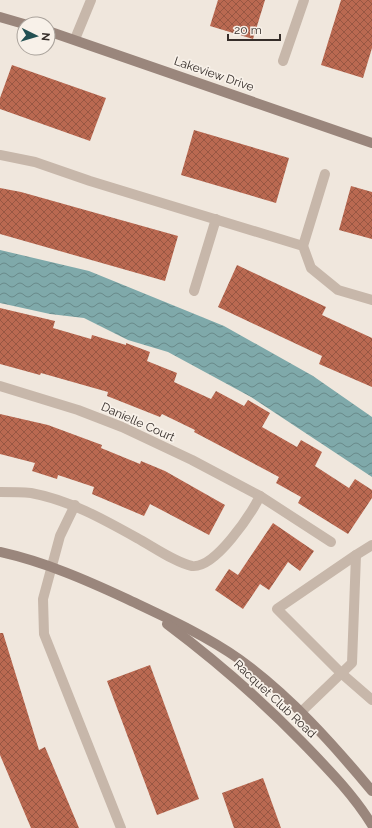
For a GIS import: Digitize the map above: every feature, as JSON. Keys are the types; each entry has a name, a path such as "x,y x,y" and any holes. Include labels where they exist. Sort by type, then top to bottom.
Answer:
{"street":[{"path":"75,39 91,0"},
{"path":"283,61 304,0"},
{"path":"0,17 16,22"},
{"name":"Lakeview Drive","path":"56,33 372,143"},
{"path":"0,156 35,162 303,246"},
{"path":"324,174 303,246 312,268 338,290 372,300"},
{"path":"194,291 216,219"},
{"name":"Danielle Court","path":"0,386 78,410 122,427 192,460 260,496 330,542"},
{"path":"0,492 30,493 75,505 192,566 206,562 220,551 249,517 260,496"},
{"path":"75,505 60,536 51,565 43,599 44,634 121,828"},
{"path":"372,545 277,609 342,673 372,700"},
{"name":"Racquet Club Road","path":"0,552 51,565 205,638 239,660 282,693 334,745 372,791"},
{"path":"301,712 352,663 356,555"},
{"name":"Racquet Club Road","path":"144,608 194,644 271,711 344,787 359,805 372,825"}],"water":[{"path":"0,250 89,271 224,326 313,376 372,417 372,477 251,397 168,352 128,340 84,318 50,314 0,303"}],"building":[{"path":"218,0 265,0 253,39 210,26"},
{"path":"341,0 372,0 372,48 363,78 321,65"},
{"path":"12,65 106,98 90,141 0,109 0,98"},
{"path":"194,130 289,158 276,203 181,175"},
{"path":"351,186 372,192 372,239 339,230"},
{"path":"0,188 21,192 178,236 165,281 0,234"},
{"path":"237,265 326,307 322,315 372,338 372,387 319,364 322,356 218,307"},
{"path":"0,308 55,321 53,328 91,339 92,335 126,345 126,343 150,352 147,361 177,373 174,382 211,399 216,391 244,406 248,400 270,413 262,427 297,447 301,440 322,452 315,466 349,488 355,479 372,490 372,498 348,534 298,503 301,497 276,483 279,477 194,432 195,430 162,414 160,417 107,396 108,392 41,373 40,375 0,364"},
{"path":"0,414 48,425 102,445 101,448 140,464 141,461 165,471 225,505 209,535 150,504 144,516 92,494 94,487 58,475 57,479 32,471 35,463 0,454"},
{"path":"273,523 314,551 300,571 288,562 269,590 260,584 243,609 215,590 229,569 238,575"},
{"path":"0,633 3,633 39,750 45,747 79,828 31,828 0,755"},
{"path":"150,665 199,799 157,815 107,681"},
{"path":"263,778 281,828 234,828 222,793"}]}
